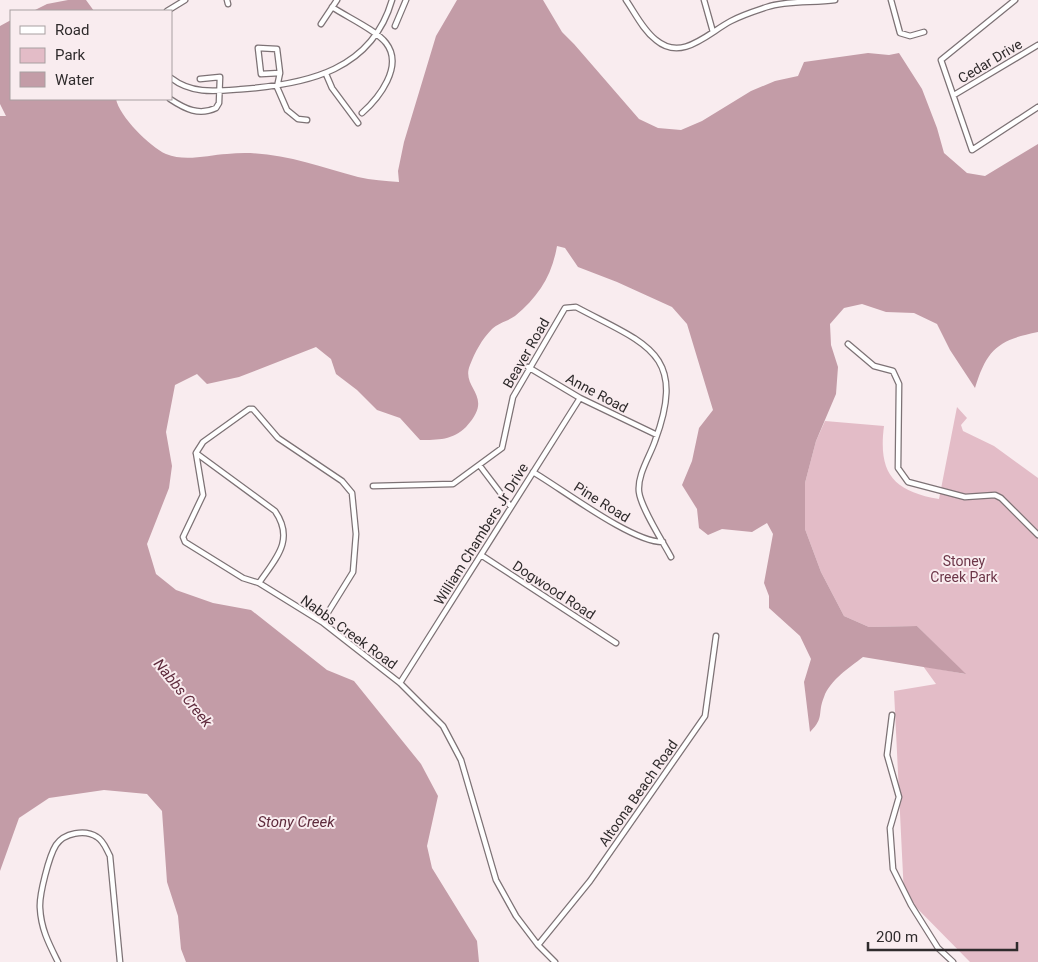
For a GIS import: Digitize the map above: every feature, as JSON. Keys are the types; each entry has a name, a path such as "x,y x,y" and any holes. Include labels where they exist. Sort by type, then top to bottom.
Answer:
{"street":[{"path":"321,24 337,0"},
{"path":"172,79 189,88 220,91 277,87 326,74 356,56 377,36 392,0"},
{"path":"395,26 406,0"},
{"path":"626,0 647,32 657,41 668,47 683,48 704,40 732,20 769,6 833,0"},
{"path":"704,0 713,32"},
{"path":"768,0 769,6"},
{"path":"891,0 900,33 910,36 924,32"},
{"path":"1015,0 942,60 972,150 1038,107"},
{"path":"169,10 184,1"},
{"path":"332,7 386,42 393,54 390,73 385,86 362,113"},
{"name":"Cedar Drive","path":"954,96 1038,45"},
{"path":"280,73 261,74 258,48 277,49 280,73 277,87 287,110 298,119 307,120"},
{"path":"326,74 338,96 358,123"},
{"path":"172,100 185,109 210,111 216,108 220,91 220,77 200,79"},
{"name":"Beaver Road","path":"373,486 453,484 502,448 513,397 528,368 565,308 576,307 647,346 662,363 667,382 667,398 657,435"},
{"path":"848,344 874,366 893,371 899,384 898,468 908,482 965,497 995,495 1001,498 1038,535"},
{"name":"Anne Road","path":"528,368 580,398 657,435"},
{"name":"William Chambers Jr Drive","path":"400,683 580,398"},
{"path":"259,583 280,548 285,534 283,522 275,511 196,453 203,442 249,409 253,409 278,438 342,480 352,494 356,534 353,572 322,622"},
{"path":"657,435 641,476 639,492 671,558"},
{"name":"Nabbs Creek Road","path":"196,453 204,495 183,537 185,542 243,578 259,583 322,622 400,683 444,726 461,760 496,880 516,916 538,945 555,962"},
{"path":"480,466 511,507"},
{"name":"Pine Road","path":"533,472 636,536 656,543 663,542"},
{"name":"Dogwood Road","path":"481,556 616,643"},
{"name":"Altoona Beach Road","path":"538,945 590,881 705,716 716,636"},
{"path":"892,715 887,755 899,797 890,828 894,869 911,905 938,948 953,962"},
{"path":"58,962 46,939 41,922 40,906 56,844 66,837 77,833 89,833 104,844 110,856 120,962"}],"green space":[{"name":"Stoney Creek Park","path":"957,407 967,418 961,425 963,431 994,446 1038,478 1038,962 970,962 904,895 894,691 936,684 923,666 965,674 917,626 869,627 844,616 821,572 805,529 805,483 816,441 825,421 884,426 884,456 892,477 910,491 939,499"}],"water":[{"path":"68,0 86,0 93,10 35,10 47,4"},
{"name":"Stony Creek","path":"457,0 543,0 562,32 639,119 658,128 681,130 702,121 751,91 775,81 798,76 804,62 868,53 889,55 899,53 922,89 937,128 944,153 967,173 985,176 1038,144 1038,332 1013,339 996,348 984,364 975,388 950,350 937,324 914,313 886,312 862,304 844,308 830,324 831,345 838,367 836,394 816,441 805,483 805,529 821,572 844,616 869,627 917,626 966,674 863,657 840,675 831,685 824,697 818,723 810,732 804,682 811,659 800,636 769,608 769,596 764,583 773,534 767,523 752,532 722,529 708,535 699,528 697,509 682,485 692,461 699,428 713,410 687,324 672,307 578,267 565,248 557,246 548,276 531,301 515,316 492,329 479,346 468,373 469,380 476,393 478,407 466,427 456,435 439,439 420,440 400,418 377,410 357,390 336,374 331,359 316,347 239,377 207,384 197,374 175,385 166,432 172,466 169,488 147,544 156,574 176,590 213,603 251,610 327,670 354,681 421,764 438,796 427,846 432,868 477,941 479,962 186,962 181,949 178,916 167,882 162,811 147,794 104,790 49,798 19,818 0,871 0,116 6,116 0,104 0,26 10,21 10,100 116,100 123,114 136,130 152,145 166,154 189,158 244,153 261,154 293,159 363,178 399,182 398,171 404,142 436,36"}],"water label":[{"name":"Nabbs Creek","path":"183,693"}]}
